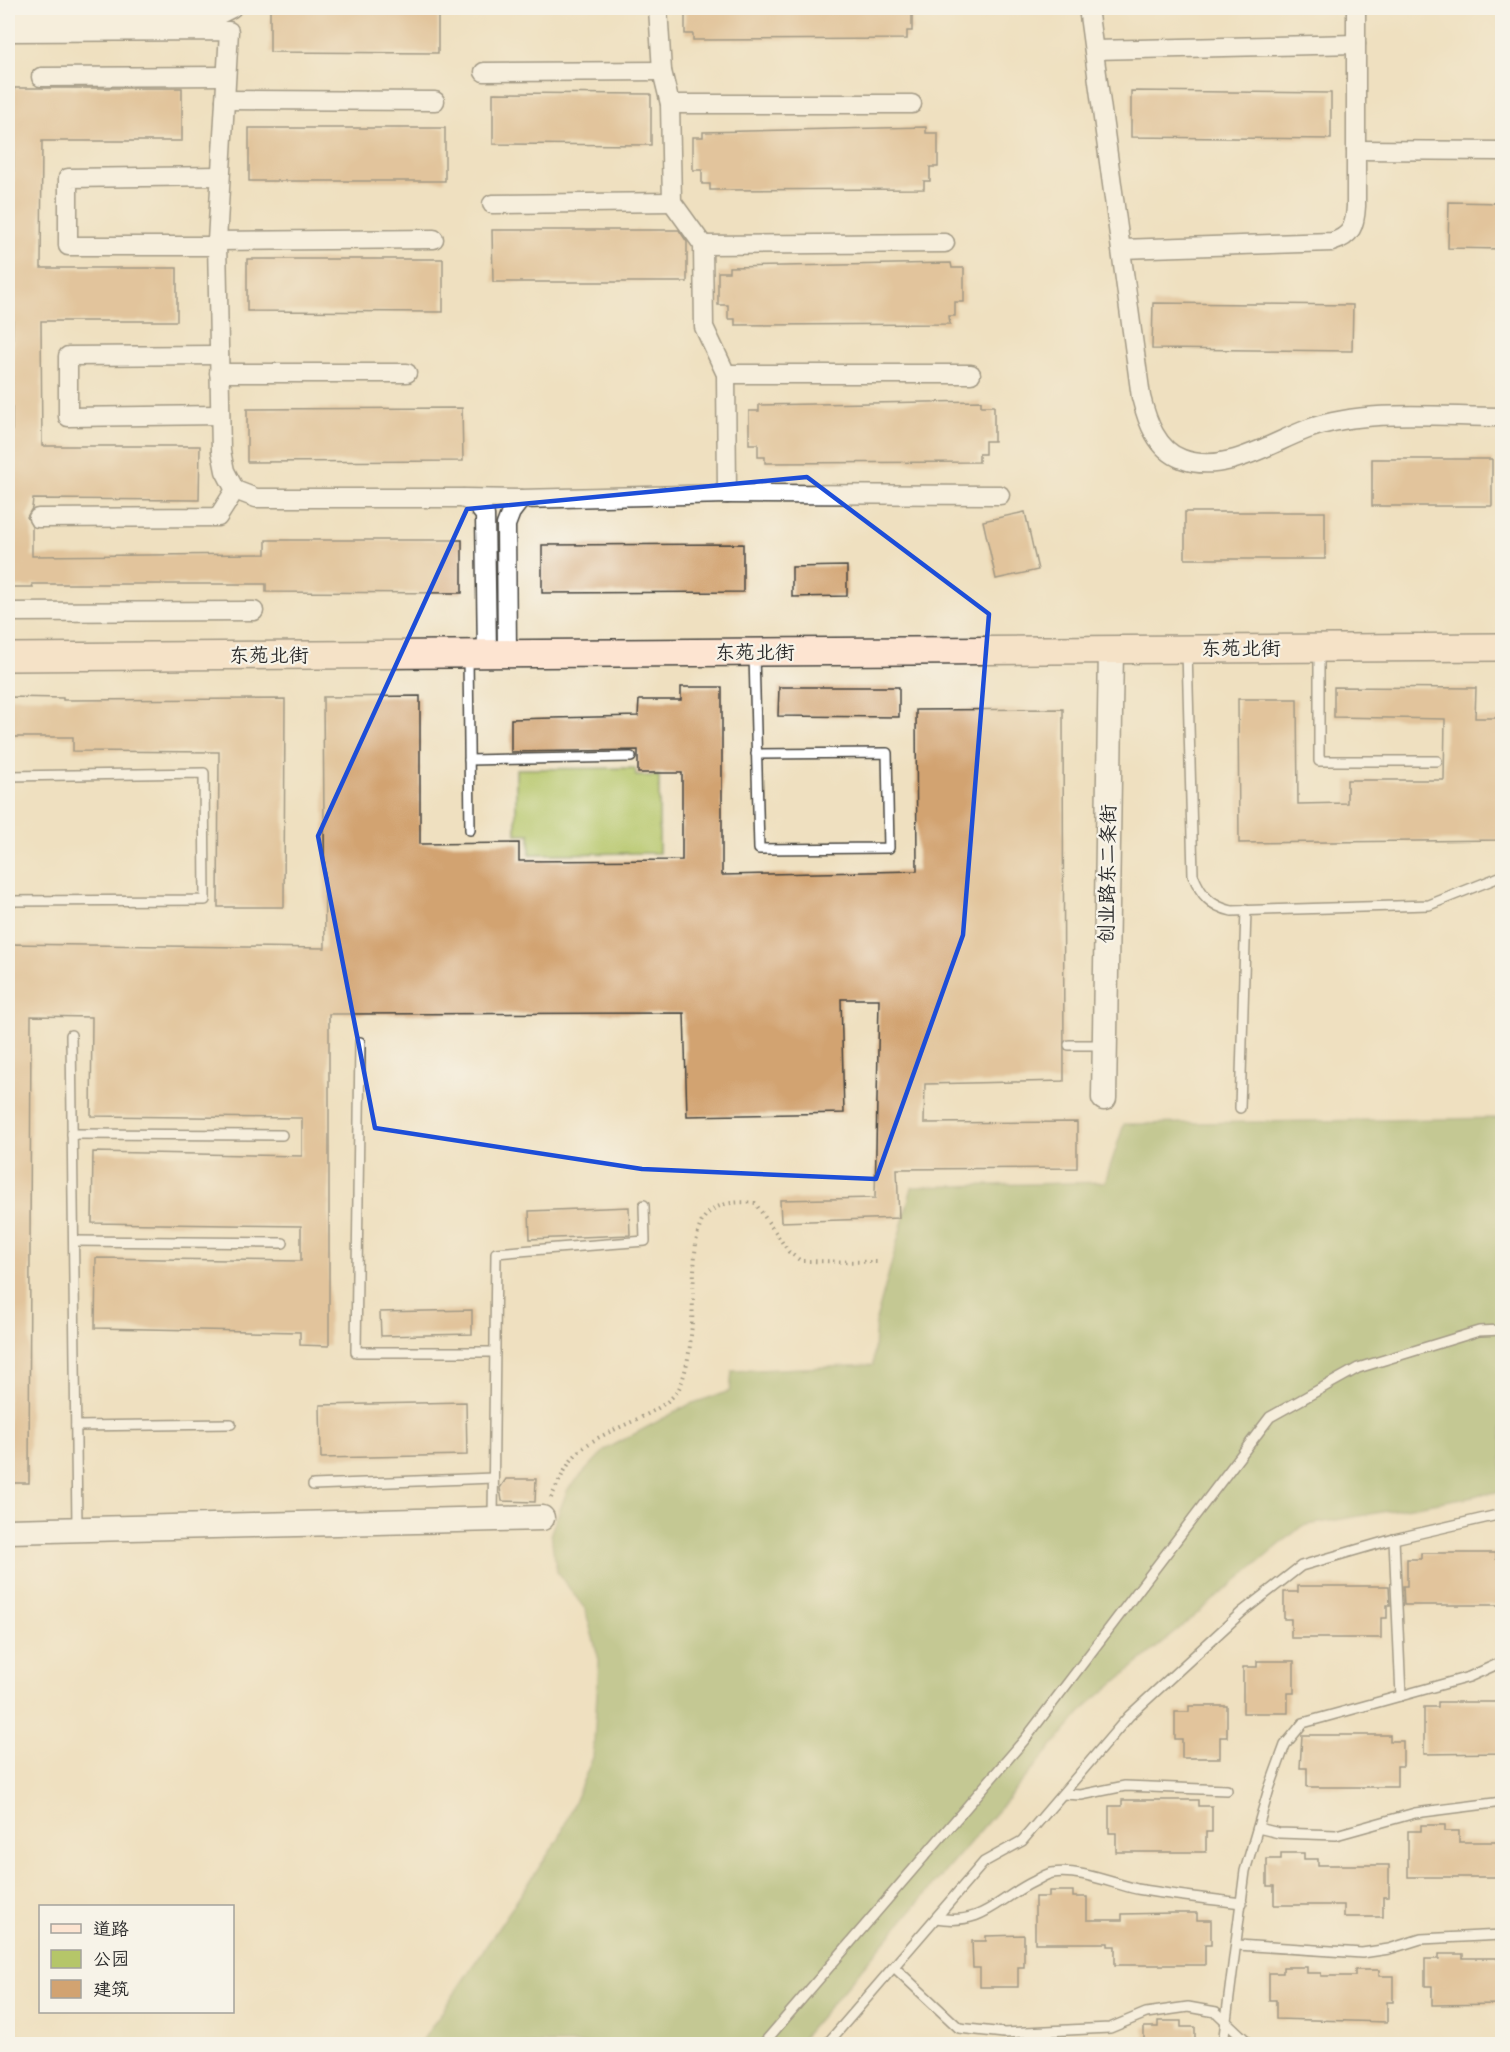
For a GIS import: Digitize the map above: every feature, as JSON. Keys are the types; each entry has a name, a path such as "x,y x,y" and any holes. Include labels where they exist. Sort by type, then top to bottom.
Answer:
{"main road":[{"name":"东苑北街","path":"8,657 1503,647"}],"street":[{"path":"8,15 218,15 231,8"},
{"path":"231,8 217,244 221,451 225,471 235,490 256,498 521,499 727,494 1000,495"},
{"path":"658,8 662,71 670,104 672,202 703,245 704,327 726,374 727,494"},
{"path":"1088,8 1146,414 1163,447 1182,459 1209,463 1236,458 1264,449 1309,429 1352,420 1387,417 1503,417"},
{"path":"1121,249 1332,242 1344,238 1351,231 1355,221 1356,8"},
{"path":"8,32 229,31"},
{"path":"1094,50 1356,44"},
{"path":"484,72 662,71"},
{"path":"42,77 226,76"},
{"path":"225,100 435,101"},
{"path":"670,104 912,104"},
{"path":"1356,150 1503,151"},
{"path":"220,176 68,178 68,246 434,240"},
{"path":"492,204 672,202"},
{"path":"703,245 945,243"},
{"path":"220,415 68,417 68,356 407,373"},
{"path":"726,374 971,374"},
{"path":"38,518 218,517 235,490"},
{"path":"462,498 475,503 485,515 487,654"},
{"path":"487,654 506,525 511,512 521,499"},
{"path":"8,612 254,611"},
{"name":"创业路东二条街","path":"1104,1098 1111,650"},
{"path":"8,1531 542,1518"}],"lane":[{"path":"1319,648 1319,761 1437,761"},
{"path":"1187,649 1193,875 1207,901 1220,908 1246,910 1429,904 1503,876"},
{"path":"754,652 756,754 759,849 889,848 887,753 756,754"},
{"path":"470,830 469,760 487,654"},
{"path":"469,760 631,757"},
{"path":"8,776 204,773 205,888 205,900 8,901"},
{"path":"1240,1108 1246,910"},
{"path":"71,1035 77,1529"},
{"path":"360,1042 356,1352 495,1352"},
{"path":"1069,1045 1105,1045"},
{"path":"72,1134 282,1135"},
{"path":"493,1519 496,1253 645,1241 645,1205"},
{"path":"74,1241 282,1243"},
{"path":"764,2044 1026,1738 1270,1417 1358,1368 1479,1331 1503,1330"},
{"path":"76,1426 231,1424"},
{"path":"313,1485 493,1478"},
{"path":"827,2044 984,1862 1022,1841 1129,1716 1242,1612 1301,1566 1394,1539 1503,1514"},
{"path":"1394,1539 1401,1696"},
{"path":"1223,2044 1238,1945 1245,1871 1286,1745 1303,1723 1469,1677 1503,1662"},
{"path":"1063,1794 1081,1795 1125,1786 1227,1790"},
{"path":"1258,1828 1279,1833 1336,1835 1414,1814 1503,1802"},
{"path":"936,1918 957,1922 996,1908 1022,1887 1051,1873 1082,1873 1111,1883 1149,1891 1242,1903"},
{"path":"1238,1945 1362,1953 1389,1949 1421,1939 1503,1935"},
{"path":"894,1966 959,2028 1004,2032 1110,2028 1146,2013 1188,2007 1216,2012 1250,2044"}],"path":[{"path":"542,1518 562,1476 582,1448 662,1405 680,1387 688,1361 696,1245 703,1220 720,1205 740,1201 755,1203 789,1252 801,1261 877,1262"}],"highlighted area":[{"path":"807,477 989,614 963,935 876,1179 642,1169 375,1128 318,836 467,509"}],"green space":[{"path":"635,768 636,776 659,776 659,853 530,854 530,834 516,834 516,769"},
{"path":"1502,1118 1502,1491 1302,1526 1088,1705 797,2044 420,2044 559,1838 593,1757 599,1660 585,1609 557,1572 551,1532 568,1489 606,1449 690,1404 730,1391 732,1371 873,1365 876,1320 912,1187 1105,1182 1124,1124"}],"building":[{"path":"270,8 438,8 438,53 270,52"},
{"path":"685,8 912,8 912,31 907,31 907,39 693,40 693,34 685,34"},
{"path":"14,88 182,88 182,141 42,141 41,268 177,268 177,321 41,321 42,446 200,446 199,500 33,499 32,508 27,517 32,527 32,556 266,554 266,540 462,540 462,593 266,592 266,584 32,584 33,587 8,587 8,446 12,446"},
{"path":"1131,91 1331,93 1331,139 1131,137"},
{"path":"493,93 651,94 651,145 493,144"},
{"path":"926,127 926,133 938,133 938,167 930,167 930,181 924,181 924,189 710,190 710,184 702,184 702,170 693,170 693,137 703,137 703,132"},
{"path":"249,128 445,128 445,181 249,181"},
{"path":"1449,202 1503,203 1503,249 1448,248"},
{"path":"492,230 679,230 687,242 687,282 493,282"},
{"path":"247,259 443,259 443,312 247,311"},
{"path":"951,263 952,268 964,268 964,302 955,302 955,316 949,316 950,324 735,325 735,319 728,319 728,305 718,305 718,272 729,272 729,267"},
{"path":"1153,303 1353,305 1352,351 1152,349"},
{"path":"981,401 981,406 994,406 994,441 985,441 985,454 979,454 979,462 765,463 765,457 758,457 758,444 749,444 749,411 759,411 759,405"},
{"path":"462,408 463,461 247,462 247,409"},
{"path":"1372,459 1492,459 1492,506 1372,506"},
{"path":"1025,512 1038,570 996,579 983,521"},
{"path":"1185,512 1325,512 1325,559 1185,559"},
{"path":"743,544 743,592 542,593 542,545"},
{"path":"847,566 847,596 792,597 792,567"},
{"path":"681,687 722,687 722,875 917,871 916,710 1063,709 1064,1081 925,1084 924,1123 1077,1122 1077,1168 897,1169 899,1218 781,1222 780,1200 875,1198 879,999 841,999 844,1113 687,1116 684,1013 329,1014 329,1346 300,1345 300,1332 95,1328 96,1258 301,1261 301,1226 92,1223 93,1152 302,1156 302,1118 91,1116 92,1017 31,1016 29,1483 8,1483 8,944 325,948 323,697 420,696 420,844 519,843 519,861 682,860 682,773 638,773 638,750 511,752 511,719 638,716 639,700 681,700"},
{"path":"779,687 899,687 899,717 778,716"},
{"path":"1334,687 1476,688 1475,718 1503,718 1503,840 1239,843 1238,699 1297,699 1298,804 1347,803 1347,780 1444,780 1445,719 1334,717"},
{"path":"8,697 63,698 63,700 285,699 284,907 218,907 219,752 73,751 73,737 8,737"},
{"path":"629,1207 630,1235 530,1239 529,1211"},
{"path":"472,1310 472,1334 381,1336 380,1312"},
{"path":"466,1402 467,1455 321,1458 320,1405"},
{"path":"506,1479 536,1479 535,1502 502,1501 500,1488"},
{"path":"1421,1553 1496,1553 1496,1559 1503,1559 1503,1605 1404,1605 1403,1586 1407,1586 1407,1559 1421,1559"},
{"path":"1298,1586 1389,1586 1390,1605 1387,1605 1387,1618 1381,1618 1381,1638 1291,1638 1291,1619 1284,1619 1284,1592 1298,1592"},
{"path":"1257,1661 1294,1661 1294,1693 1288,1693 1288,1713 1243,1713 1243,1667 1257,1667"},
{"path":"1438,1702 1503,1702 1503,1753 1424,1754 1424,1707 1438,1707"},
{"path":"1189,1706 1227,1706 1227,1737 1220,1737 1220,1758 1182,1758 1182,1739 1175,1739 1175,1712 1189,1712"},
{"path":"1302,1735 1390,1735 1390,1741 1403,1741 1403,1766 1397,1766 1397,1787 1307,1787 1307,1768 1300,1768"},
{"path":"1122,1800 1198,1800 1198,1806 1212,1806 1212,1832 1206,1832 1206,1852 1116,1852 1116,1833 1109,1833 1109,1806 1122,1806"},
{"path":"1421,1825 1445,1825 1445,1831 1459,1831 1459,1842 1503,1842 1503,1877 1408,1877 1408,1831 1421,1831"},
{"path":"1281,1853 1304,1853 1304,1859 1318,1859 1318,1865 1389,1865 1389,1897 1383,1897 1383,1917 1344,1917 1344,1905 1274,1905 1274,1886 1267,1886 1267,1859 1281,1859"},
{"path":"1049,1891 1073,1891 1073,1897 1087,1897 1087,1920 1122,1920 1122,1914 1197,1913 1197,1920 1211,1920 1211,1945 1205,1945 1205,1965 1115,1965 1115,1946 1108,1946 1108,1943 1035,1943 1035,1897 1049,1897"},
{"path":"1024,1935 1024,1967 1018,1967 1018,1987 980,1987 980,1968 973,1968 972,1941 986,1941 986,1936"},
{"path":"1439,1954 1463,1954 1463,1958 1503,1958 1503,2004 1432,2005 1432,1986 1425,1986 1425,1959 1439,1959"},
{"path":"1283,1967 1307,1967 1307,1973 1321,1973 1321,1976 1355,1976 1355,1970 1379,1970 1379,1976 1393,1976 1393,2002 1387,2002 1387,2022 1276,2019 1276,2000 1269,2000 1269,1973 1283,1973"},
{"path":"1158,2021 1181,2021 1181,2027 1195,2027 1195,2044 1144,2044 1144,2027 1158,2027"}]}
